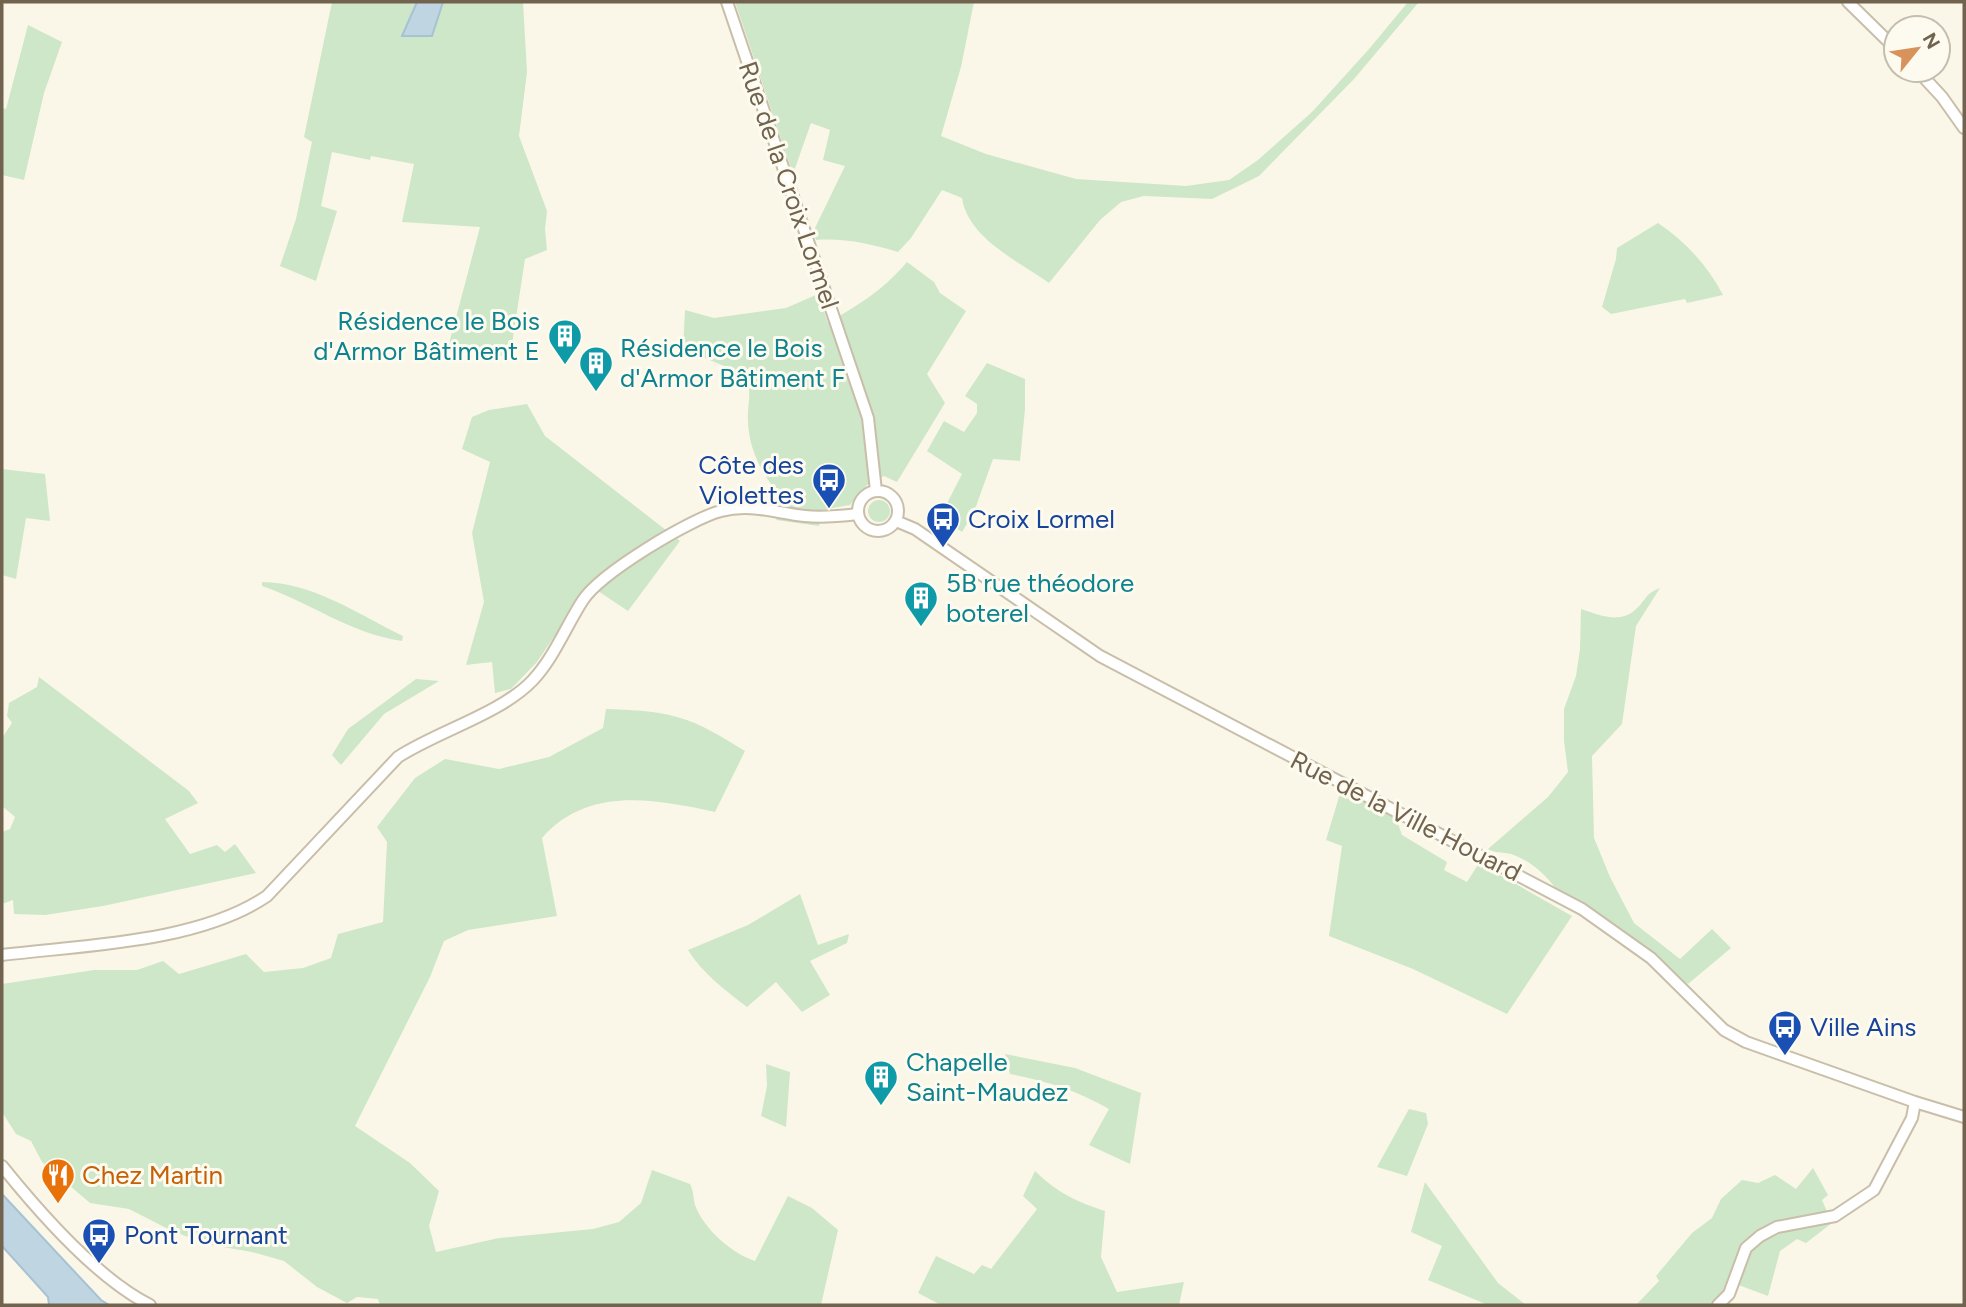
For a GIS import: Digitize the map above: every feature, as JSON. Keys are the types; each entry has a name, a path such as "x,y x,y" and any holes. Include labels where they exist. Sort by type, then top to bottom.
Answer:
{"street":[{"name":"Rue de la Croix Lormel","path":"727,2 868,418 876,491"},
{"path":"1848,2 1882,35"},
{"path":"1930,84 1964,128"},
{"path":"876,491 893,497 898,508 896,522 886,530 873,531 862,524 858,514 861,500 876,491"},
{"path":"2,955 159,935 205,924 253,905 267,896 398,757 497,706 532,681 585,597 618,568 702,516 724,510 745,506 822,517 858,514"},
{"name":"Rue de la Ville Houard","path":"896,522 915,529 1100,656 1546,888 1590,914 1651,958 1724,1030 1768,1051 1964,1117"},
{"path":"1718,1305 1729,1294 1746,1248 1760,1236 1777,1227 1835,1216 1874,1190 1912,1118 1915,1102"},
{"path":"2,1166 34,1205 69,1241 119,1287 150,1305"}],"green space":[{"path":"332,2 523,2 527,72 519,136 547,211 547,250 525,259 512,344 502,356 482,355 449,344 480,227 402,222 414,164 371,156 370,160 332,152 321,206 337,211 316,281 280,266 296,219 312,142 304,137"},
{"path":"735,2 974,2 961,67 941,136 986,154 1076,179 1186,186 1229,180 1258,160 1312,112 1408,2 1419,2 1354,79 1259,176 1212,199 1144,196 1121,202 1100,220 1049,283 984,237 966,212 962,198 942,190 911,238 898,252 857,242 816,240 813,232 845,166 823,160 830,130 811,123 793,174"},
{"path":"28,25 62,42 44,93 24,180 2,175 2,108 6,109"},
{"path":"1658,223 1695,255 1723,295 1687,303 1685,299 1611,314 1602,307 1617,248"},
{"path":"907,262 934,282 940,293 966,311 927,374 945,403 897,482 884,476 867,485 850,505 822,510 819,526 776,520 785,501 769,482 753,449 748,425 749,390 746,375 683,349 685,310 714,318 786,308 818,294 828,323 861,303"},
{"path":"987,363 1025,379 1020,461 993,459 974,512 962,532 940,517 962,474 927,451 944,421 964,432 977,413 977,404 965,396"},
{"path":"527,404 545,436 680,541 628,611 589,585 537,662 511,689 495,693 492,662 466,665 484,602 472,533 490,462 462,449 472,417 489,410"},
{"path":"2,469 45,474 50,521 26,518 16,579 2,575"},
{"path":"879,500 887,503 890,511 887,519 879,522 871,519 868,511 871,503"},
{"path":"262,582 281,583 317,594 403,636 402,641 347,625 262,586"},
{"path":"1660,588 1636,626 1622,724 1592,756 1594,838 1610,877 1634,923 1680,959 1712,929 1731,948 1688,984 1557,890 1531,864 1511,854 1488,849 1548,797 1568,772 1564,709 1576,676 1581,609 1609,617 1622,617 1635,610 1648,595"},
{"path":"39,677 189,791 198,803 165,819 190,854 217,845 225,852 235,844 256,873 103,906 45,915 14,914 13,900 2,904 2,832 10,829 15,817 2,806 2,738 12,723 7,716 9,703 37,687"},
{"path":"416,679 439,681 384,714 341,765 332,755 348,729"},
{"path":"606,709 650,712 686,720 712,731 745,751 715,812 669,803 623,801 601,803 560,821 542,838 557,916 468,930 444,941 430,977 355,1126 410,1163 439,1191 429,1226 436,1252 499,1238 593,1229 619,1222 641,1203 652,1170 690,1184 695,1205 705,1223 719,1239 755,1261 788,1196 812,1208 838,1230 821,1305 380,1305 378,1299 357,1297 347,1303 317,1287 284,1261 206,1244 170,1230 129,1209 90,1203 42,1162 31,1141 16,1134 2,1112 2,984 94,970 137,970 163,961 179,974 246,954 264,972 303,968 331,958 338,934 383,922 387,842 377,827 415,778 445,759 499,769 549,757 603,728"},
{"path":"1341,790 1396,818 1402,835 1447,862 1444,870 1467,882 1479,863 1572,916 1507,1014 1413,969 1329,936 1342,846 1326,840"},
{"path":"800,894 818,945 849,934 847,943 810,961 830,995 802,1012 776,982 747,1007 707,974 688,950 748,925"},
{"path":"1005,1054 1075,1068 1141,1093 1130,1164 1089,1145 1109,1109 1061,1087 1010,1074"},
{"path":"766,1064 790,1072 786,1127 761,1116 767,1086"},
{"path":"1409,1109 1426,1113 1428,1124 1407,1176 1377,1167"},
{"path":"1813,1168 1828,1195 1822,1200 1832,1223 1806,1243 1797,1239 1780,1251 1768,1296 1728,1281 1723,1292 1711,1305 1636,1305 1659,1281 1656,1276 1692,1233 1712,1218 1721,1199 1742,1180 1758,1183 1775,1175 1796,1189"},
{"path":"1035,1171 1067,1196 1105,1211 1101,1257 1117,1292 1184,1282 1179,1305 941,1305 918,1293 936,1256 974,1274 982,1265 991,1269 1037,1209 1023,1196"},
{"path":"1425,1182 1498,1283 1526,1305 1488,1305 1428,1280 1442,1246 1411,1232"}],"water":[{"path":"417,2 443,2 432,36 402,36"},
{"path":"2,1194 101,1300 109,1305 49,1305 48,1297 2,1246"}],"place":[{"name":"Résidence le Bois d'Armor Bâtiment E","path":"565,366"},
{"name":"Résidence le Bois d'Armor Bâtiment F","path":"596,393"},
{"name":"Côte des Violettes","path":"829,510"},
{"name":"Croix Lormel","path":"943,549"},
{"name":"5B rue théodore boterel","path":"921,628"},
{"name":"Ville Ains","path":"1785,1057"},
{"name":"Chapelle Saint-Maudez","path":"881,1107"},
{"name":"Chez Martin","path":"58,1205"},
{"name":"Pont Tournant","path":"99,1265"}]}
